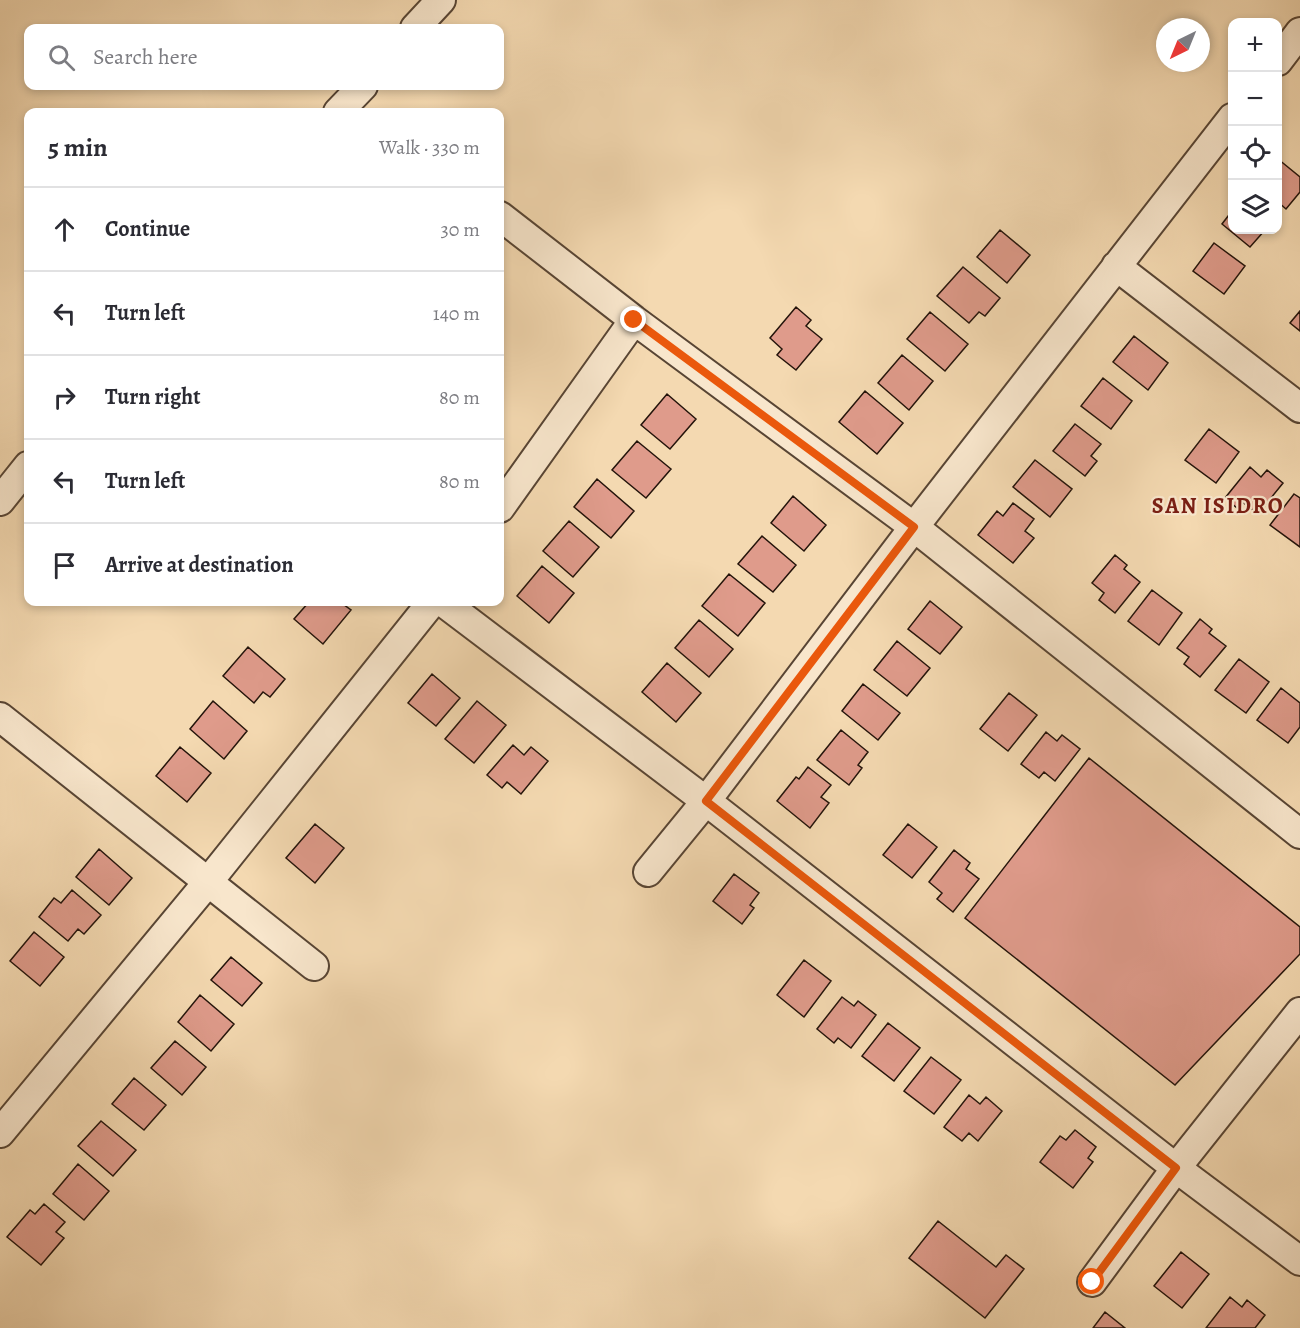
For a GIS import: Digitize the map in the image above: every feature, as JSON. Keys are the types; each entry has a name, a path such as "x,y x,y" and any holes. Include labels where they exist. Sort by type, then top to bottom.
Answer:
{"street":[{"path":"419,24 441,0"},
{"path":"1282,56 1300,32"},
{"path":"648,872 706,801 914,527 1228,124"},
{"path":"504,219 634,320 914,527 1300,834"},
{"path":"1116,266 1300,408"},
{"path":"504,502 634,320"},
{"path":"0,501 24,471"},
{"path":"0,1133 208,882 429,606"},
{"path":"448,606 706,801 1176,1168 1300,1261"},
{"path":"0,717 314,966"},
{"path":"1092,1282 1176,1168 1300,1012"}],"building":[{"path":"1282,162 1300,177 1300,192 1286,209 1282,206"},
{"path":"1228,216 1228,229 1222,224"},
{"path":"1000,230 1030,255 1007,283 977,257"},
{"path":"1234,234 1261,234 1250,247"},
{"path":"1214,243 1245,266 1224,294 1193,271"},
{"path":"963,267 1000,298 985,316 979,312 969,323 937,296"},
{"path":"796,307 811,320 806,326 822,339 796,370 777,355 782,349 770,338"},
{"path":"1300,311 1300,331 1290,323"},
{"path":"930,312 968,344 945,371 907,339"},
{"path":"1134,336 1168,363 1148,390 1113,362"},
{"path":"902,355 933,381 909,410 878,383"},
{"path":"1103,378 1132,401 1111,429 1081,406"},
{"path":"865,391 903,423 877,454 839,422"},
{"path":"667,394 696,419 670,449 641,425"},
{"path":"1075,424 1101,444 1091,456 1097,461 1085,476 1053,451"},
{"path":"1209,429 1239,452 1216,483 1185,460"},
{"path":"637,441 671,469 646,498 612,470"},
{"path":"1035,460 1072,489 1050,517 1013,487"},
{"path":"1250,467 1261,477 1267,470 1283,483 1258,514 1242,502 1237,508 1225,498"},
{"path":"597,479 634,511 611,538 574,507"},
{"path":"1294,494 1300,498 1300,547 1270,525"},
{"path":"793,496 826,525 804,551 771,523"},
{"path":"1013,503 1034,519 1025,531 1034,538 1013,563 978,535 997,511 1003,516"},
{"path":"569,521 599,547 573,577 543,551"},
{"path":"762,536 796,565 773,592 738,564"},
{"path":"1115,555 1127,565 1124,569 1140,582 1115,613 1099,600 1104,593 1092,583"},
{"path":"542,566 574,593 549,623 517,596"},
{"path":"729,574 765,603 738,636 702,606"},
{"path":"1152,590 1182,613 1159,645 1128,621"},
{"path":"930,601 962,627 940,654 908,629"},
{"path":"305,606 346,606 351,610 323,644 294,619"},
{"path":"1200,619 1212,629 1209,633 1226,646 1200,677 1184,664 1189,657 1177,648"},
{"path":"699,620 733,649 709,677 675,648"},
{"path":"897,641 930,668 907,696 874,670"},
{"path":"248,647 285,679 270,697 263,692 254,703 223,676"},
{"path":"1239,659 1269,682 1246,713 1215,690"},
{"path":"667,663 701,693 676,722 642,692"},
{"path":"432,674 460,698 436,726 408,703"},
{"path":"863,684 900,713 878,740 842,711"},
{"path":"1281,688 1300,703 1300,727 1288,743 1257,720"},
{"path":"1009,693 1037,715 1008,751 980,729"},
{"path":"213,701 247,731 224,759 190,729"},
{"path":"477,701 506,725 474,763 445,739"},
{"path":"841,730 868,752 858,765 862,768 849,785 817,760"},
{"path":"1046,732 1057,741 1062,735 1080,749 1055,781 1044,772 1039,778 1021,764"},
{"path":"513,745 524,755 531,747 548,761 521,794 507,782 502,788 487,775"},
{"path":"180,747 211,773 187,802 156,776"},
{"path":"1089,758 1300,927 1300,954 1175,1085 965,918"},
{"path":"808,767 831,785 821,797 829,803 810,828 777,801 796,777 799,779"},
{"path":"315,824 344,848 315,883 286,858"},
{"path":"908,824 937,847 912,878 883,855"},
{"path":"99,849 132,878 109,905 76,877"},
{"path":"954,850 970,863 966,869 979,879 953,912 937,899 942,893 929,882"},
{"path":"734,874 759,893 750,905 754,908 742,924 713,901"},
{"path":"72,890 101,915 84,934 78,929 68,941 39,917 54,898 61,903"},
{"path":"34,932 64,957 40,986 10,961"},
{"path":"231,957 262,983 242,1006 211,980"},
{"path":"804,960 831,981 804,1017 777,995"},
{"path":"200,995 234,1024 211,1051 178,1022"},
{"path":"842,997 854,1006 858,1001 876,1015 851,1048 838,1038 834,1043 817,1029"},
{"path":"888,1023 920,1048 894,1081 862,1056"},
{"path":"175,1041 206,1067 182,1095 151,1068"},
{"path":"931,1057 961,1080 934,1114 904,1091"},
{"path":"134,1078 166,1105 144,1130 112,1104"},
{"path":"969,1095 980,1104 986,1097 1002,1111 978,1141 969,1133 962,1141 944,1127"},
{"path":"101,1121 136,1150 113,1176 78,1146"},
{"path":"1075,1130 1096,1147 1088,1158 1093,1162 1073,1188 1040,1162 1060,1136 1066,1140"},
{"path":"78,1164 109,1191 84,1220 53,1194"},
{"path":"44,1204 65,1222 56,1232 64,1238 41,1265 7,1237 30,1210 35,1214"},
{"path":"938,1221 996,1267 1006,1255 1024,1269 985,1318 909,1258"},
{"path":"1181,1252 1209,1274 1182,1308 1154,1286"},
{"path":"1230,1297 1242,1307 1247,1300 1265,1315 1255,1328 1206,1328"},
{"path":"1105,1312 1125,1328 1093,1328"}],"district":[{"name":"SAN ISIDRO","path":"1218,506"}],"route":[{"path":"634,320 914,527 706,801 1176,1168 1092,1282"}]}
